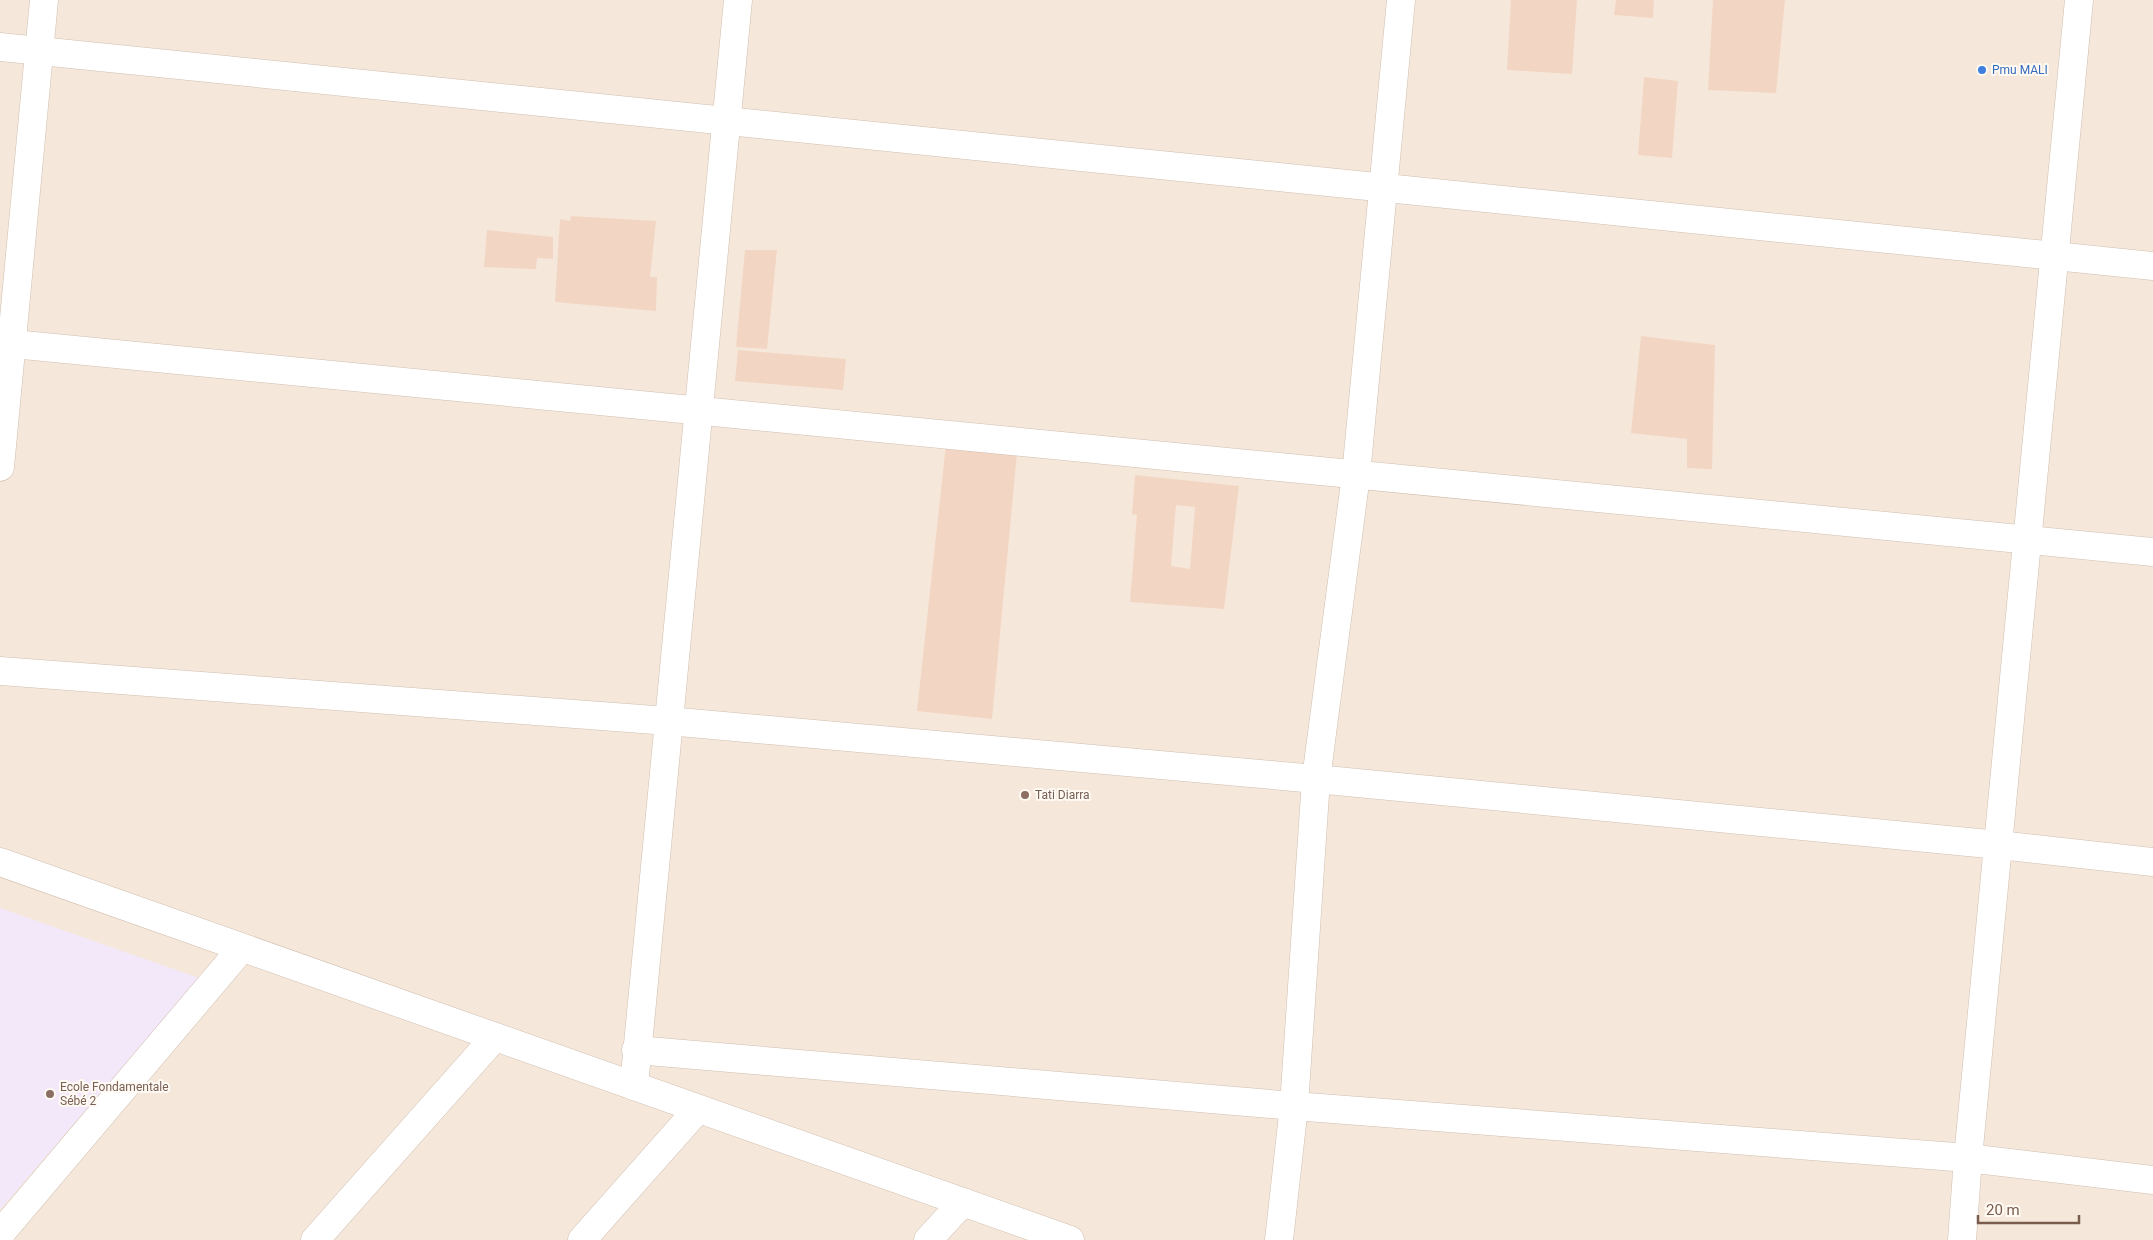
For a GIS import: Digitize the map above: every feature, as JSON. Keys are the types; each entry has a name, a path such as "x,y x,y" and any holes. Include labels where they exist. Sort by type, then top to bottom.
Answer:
{"street":[{"path":"0,467 6,347 44,0"},
{"path":"634,1086 738,0"},
{"path":"1279,1240 1294,1106 1316,779 1356,475 1401,0"},
{"path":"1962,1240 1968,1158 2079,0"},
{"path":"0,47 2153,266"},
{"path":"6,347 698,410 2153,552"},
{"path":"0,671 668,721 1316,779 1998,845 2153,862"},
{"path":"0,862 1070,1240"},
{"path":"0,1234 242,948"},
{"path":"316,1240 495,1037"},
{"path":"636,1050 1294,1106 1968,1158 2153,1180"},
{"path":"582,1240 698,1109"},
{"path":"928,1240 963,1202"}],"shaded area":[{"path":"0,0 2153,0 2153,1240 0,1240"},
{"name":"Ecole Fondamentale Sébé 2","path":"0,908 199,978 0,1210"}],"building":[{"path":"1511,0 1577,0 1572,74 1507,70"},
{"path":"1616,0 1654,0 1653,18 1614,15"},
{"path":"1713,0 1785,0 1776,93 1708,90"},
{"path":"1644,77 1678,81 1672,158 1638,155"},
{"path":"571,216 656,221 650,277 657,277 656,311 555,302 560,219 570,221"},
{"path":"487,230 553,237 553,259 537,258 536,269 484,267"},
{"path":"745,250 777,250 767,349 736,347"},
{"path":"1641,336 1715,345 1712,469 1687,468 1687,439 1631,433"},
{"path":"738,350 846,359 843,390 735,381"},
{"path":"946,444 1017,453 992,719 917,711"},
{"path":"1135,475 1239,486 1224,609 1130,602 1137,515 1132,514","holes":["1176,505 1195,507 1190,569 1171,566"]}],"place":[{"name":"Pmu MALI","path":"1982,70"},
{"name":"Tati Diarra","path":"1025,795"},
{"name":"Ecole Fondamentale Sébé 2","path":"50,1094"}]}
